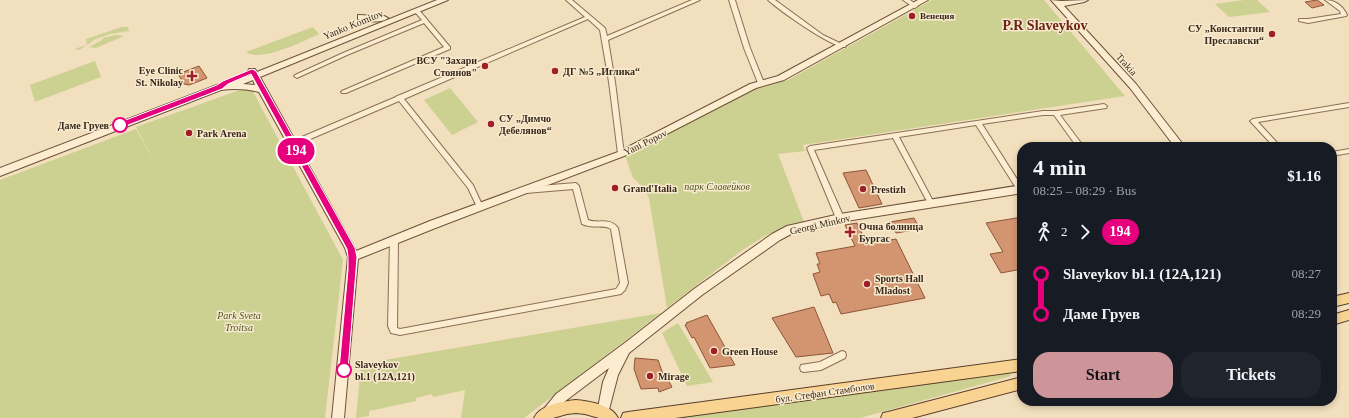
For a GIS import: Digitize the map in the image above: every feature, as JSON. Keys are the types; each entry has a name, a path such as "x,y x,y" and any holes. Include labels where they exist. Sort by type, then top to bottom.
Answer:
{"main road":[{"name":"Yanko Komitov","path":"253,73 270,69 369,27 384,18 431,0"},
{"name":"Yanko Komitov","path":"253,73 282,59 444,0"},
{"name":"Yani Popov","path":"352,257 523,190 621,154 752,86 781,78 843,46 909,2 924,0"},
{"path":"1057,2 1084,0"},
{"name":"Trakia","path":"1057,2 1132,86 1176,142"},
{"path":"361,17 372,19 384,18"},
{"path":"262,90 270,69"},
{"path":"0,172 225,87 253,73 347,240 352,257 338,418"},
{"path":"225,87 252,86 262,90"},
{"name":"Georgi Minkov","path":"543,417 560,398 630,346 698,292 776,237 791,229 840,218 1017,190"},
{"path":"1337,301 1349,298"},
{"path":"1337,319 1349,315"},
{"name":"Georgi Minkov","path":"607,416 610,378 614,367 630,346"},
{"name":"бул. Стефан Стамболов","path":"628,418 1017,366"},
{"path":"888,418 1017,384"},
{"path":"543,417 568,407 592,409 607,416"}],"street":[{"path":"569,0 603,29 621,154"},
{"path":"605,39 697,0"},
{"path":"732,0 746,48 761,83"},
{"path":"771,0 821,36 843,46"},
{"path":"1301,20 1308,21 1344,15 1342,10 1328,0"},
{"path":"344,92 448,48 417,11"},
{"path":"292,144 589,17"},
{"path":"297,76 345,54 425,21"},
{"path":"399,97 471,187 480,207"},
{"path":"840,218 810,148 1043,113 1056,113 1104,106"},
{"path":"1273,142 1253,121 1349,106"},
{"path":"1056,113 1077,142"},
{"path":"978,123 1017,183"},
{"path":"895,135 932,203"},
{"path":"1337,153 1349,151"},
{"path":"394,240 392,326 394,331 400,332 618,292 624,283 614,228 608,224 590,225 585,222 576,186 574,185 541,190 523,190"},
{"path":"804,368 820,366 842,355"}],"green space":[{"name":"парк Славейков","path":"932,0 1044,0 1125,96 803,145 805,151 778,154 804,222 786,226 763,237 741,251 667,308 649,198 643,187 633,178 625,155 760,86 788,80"},
{"path":"1244,0 1257,0 1270,12 1229,17 1215,4"},
{"path":"122,27 128,27 129,31 110,34 93,40 87,45 86,39"},
{"path":"313,27 319,34 293,46 261,55 253,55 246,52"},
{"path":"116,35 124,36 96,48 89,47 103,38"},
{"path":"87,45 79,50 74,49"},
{"path":"95,61 101,77 35,102 30,85"},
{"path":"450,88 478,122 452,135 424,100"},
{"name":"Park Sveta Troitsa","path":"240,90 252,90 343,260 325,418 0,418 0,180 136,129 157,167 136,127"},
{"path":"661,313 524,418 461,418 465,390 433,397 432,394 416,398 416,401 369,411 369,416 356,418 361,364"},
{"path":"678,323 713,382 687,386 662,333"},
{"path":"1010,373 1011,376 860,418 664,418"}],"building":[{"path":"1317,0 1324,5 1312,8 1305,2"},
{"name":"Eye Clinic St. Nikolay","path":"199,66 207,78 189,85 184,84 178,74"},
{"name":"Prestizh","path":"866,170 882,204 859,208 843,173"},
{"path":"914,218 920,229 896,233 890,222"},
{"path":"1017,218 1017,270 1001,273 990,254 1003,252 986,223"},
{"name":"Sports Hall Mladost","path":"857,223 867,244 896,239 925,298 841,314 836,302 833,303 829,294 821,296 813,274 820,272 817,264 820,264 816,253 855,246 845,225"},
{"path":"814,307 833,353 796,357 772,318"},
{"name":"Green House","path":"707,315 735,365 710,368 694,337 692,338 685,325 687,324 686,323"},
{"name":"Mirage","path":"635,358 658,360 664,377 666,376 672,387 659,392 658,388 641,389 634,369"}],"bus line":[{"name":"194","path":"120,125 220,87 225,83 252,71 347,240 350,248 352,270 344,370"}],"place":[{"name":"Венеция","path":"912,16"},
{"name":"СУ „Константин Преславски“","path":"1272,34"},
{"name":"ВСУ \"Захари Стоянов\"","path":"485,66"},
{"name":"ДГ №5 „Иглика“","path":"555,71"},
{"name":"Eye Clinic St. Nikolay","path":"192,76"},
{"name":"СУ „Димчо Дебелянов“","path":"491,124"},
{"name":"Даме Груев","path":"120,125"},
{"name":"Park Arena","path":"189,133"},
{"name":"Grand'Italia","path":"615,188"},
{"name":"Prestizh","path":"863,189"},
{"name":"Oчна болница Бургас","path":"850,232"},
{"name":"Sports Hall Mladost","path":"867,284"},
{"name":"Green House","path":"714,351"},
{"name":"Slaveykov bl.1 (12A,121)","path":"344,370"},
{"name":"Mirage","path":"650,376"}],"district":[{"name":"P.R Slaveykov","path":"1045,25"}]}
